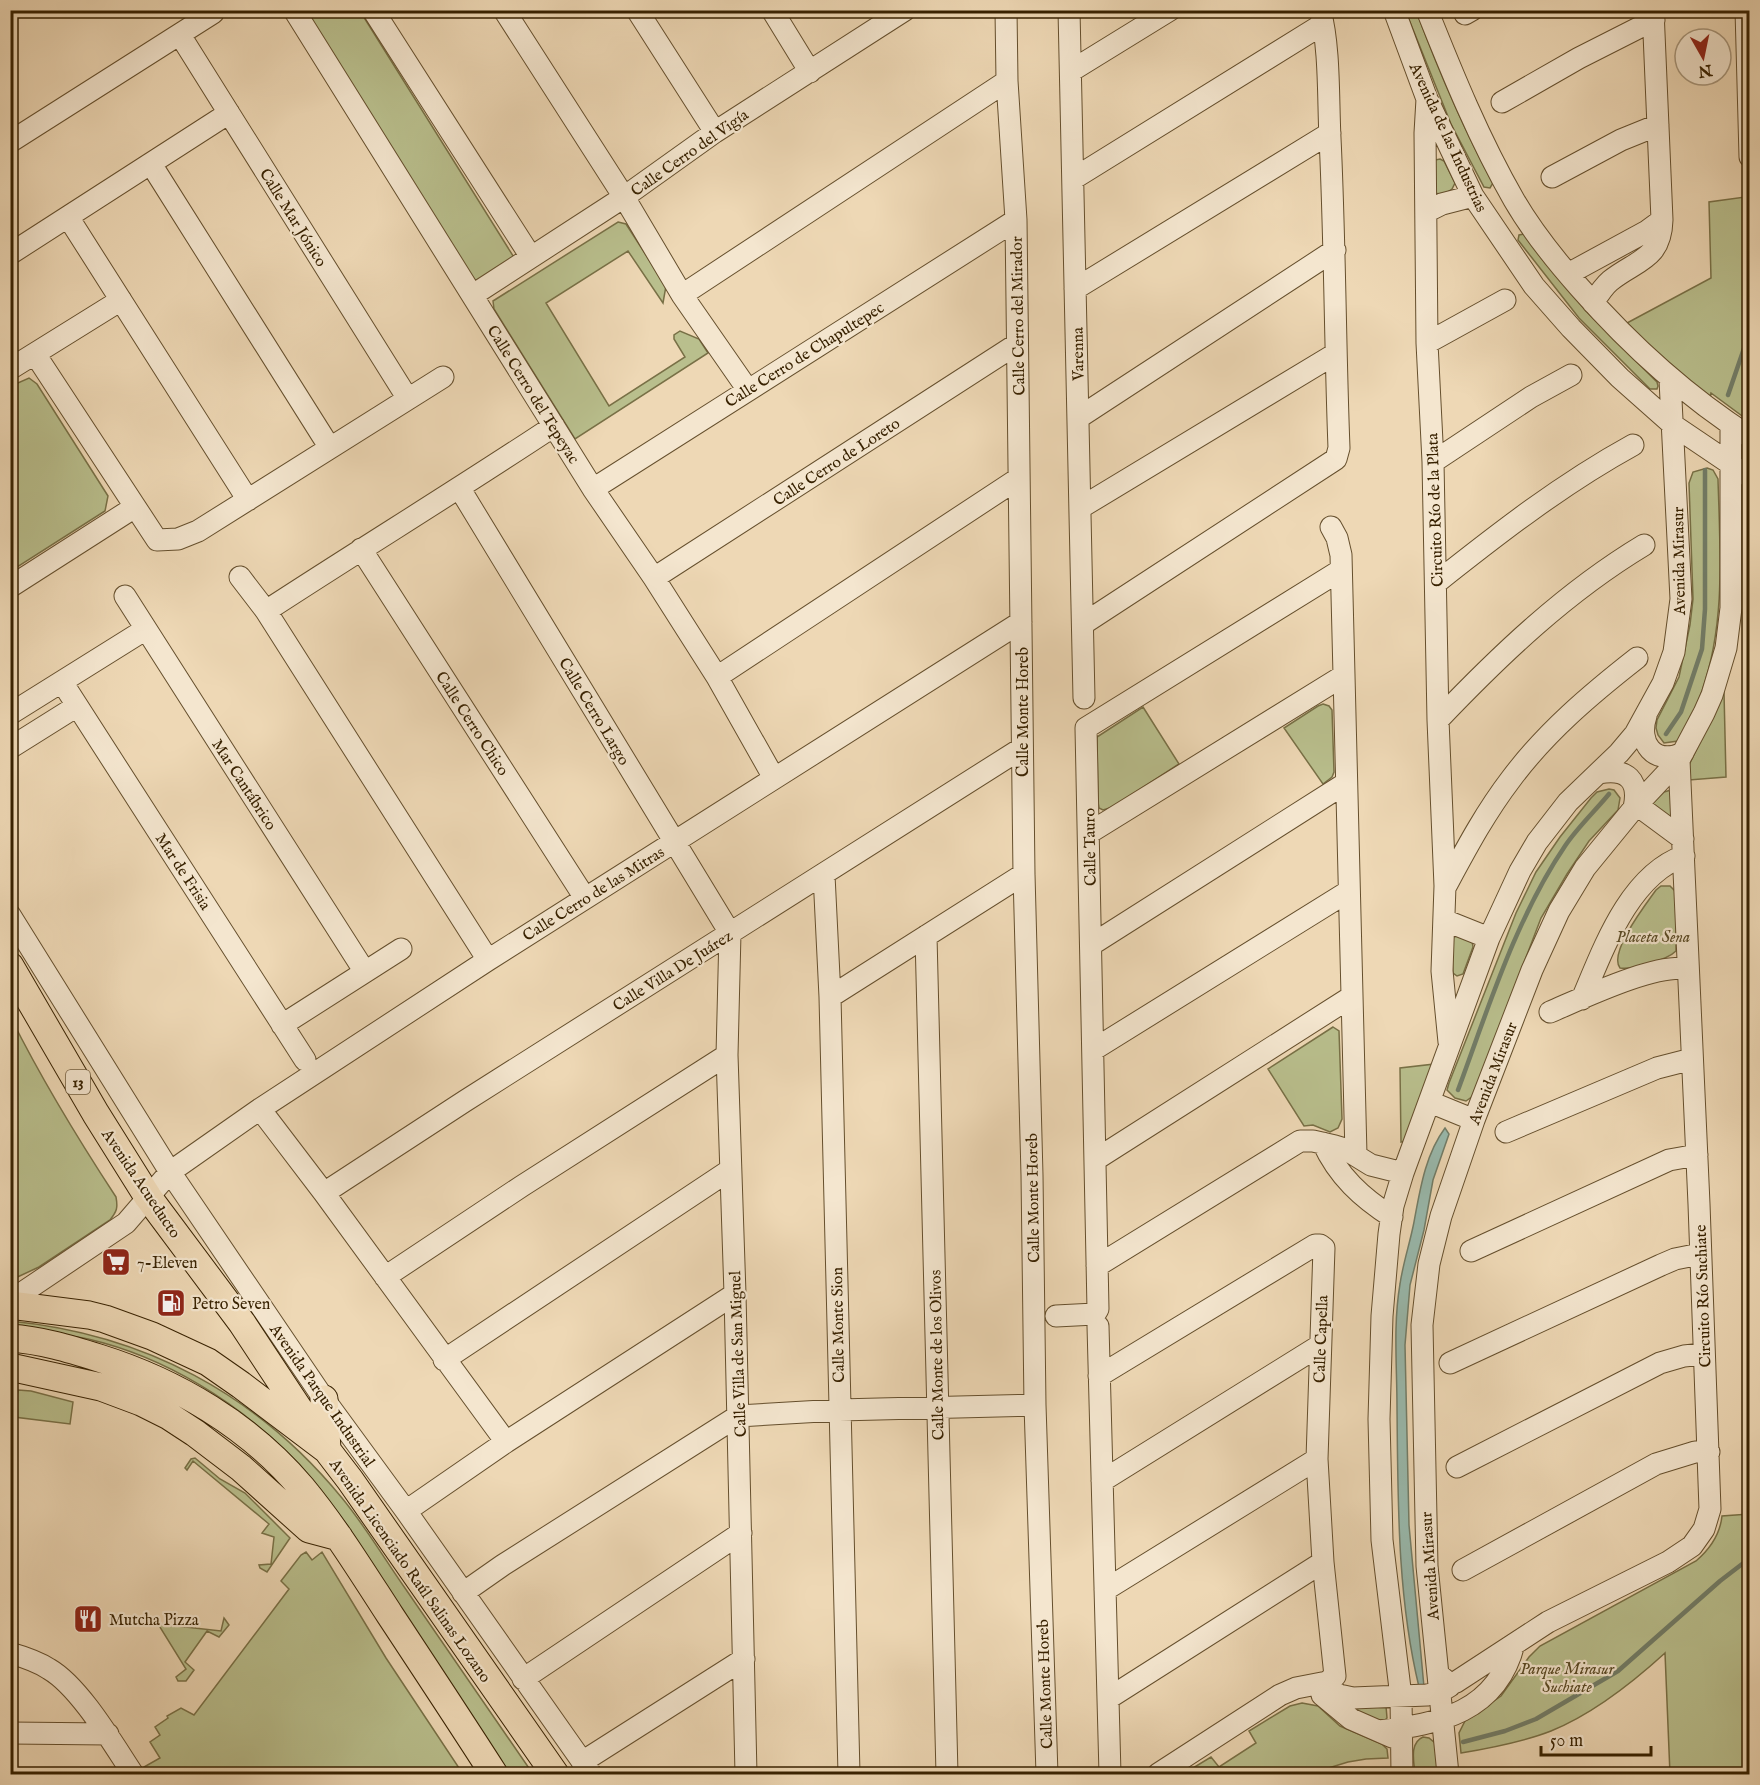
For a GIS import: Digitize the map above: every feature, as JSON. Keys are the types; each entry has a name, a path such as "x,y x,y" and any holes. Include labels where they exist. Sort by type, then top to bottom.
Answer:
{"main road":[{"name":"Avenida Acueducto","path":"10,966 90,1104 148,1197 242,1323 327,1450"},
{"name":"Avenida Licenciado Raúl Salinas Lozano","path":"10,1303 89,1315 119,1323 208,1362 327,1450 555,1774"},
{"path":"10,1338 60,1346 121,1365 174,1388 210,1409 250,1437 294,1480 339,1537 494,1774"},
{"path":"10,1367 101,1387 141,1402 169,1416 241,1468 309,1529 339,1537"},
{"path":"324,1399 327,1450"}],"street":[{"name":"Calle Cerro del Tepeyac","path":"294,10 593,489 654,578 717,677 774,778"},
{"path":"373,10 531,257"},
{"path":"504,10 624,197 682,295 748,390"},
{"path":"637,10 715,132"},
{"path":"772,10 810,72"},
{"name":"Calle Cerro del Vigía","path":"473,295 624,197 715,132 905,10"},
{"name":"Calle Cerro del Mirador","path":"1006,10 1016,220 1022,622"},
{"name":"Varenna","path":"1069,10 1084,698"},
{"path":"1071,71 1170,10"},
{"name":"Avenida de las Industrias","path":"1394,10 1427,99 1473,196 1534,285 1571,328 1620,378 1673,425 1749,477"},
{"name":"Avenida de las Industrias","path":"1427,10 1464,103 1515,202 1546,246 1607,320 1670,380 1749,437"},
{"path":"1746,10 1749,157"},
{"path":"10,142 213,13"},
{"path":"1502,102 1654,15 1662,220 1660,237 1652,253 1611,281 1600,291 1593,303"},
{"path":"1073,179 1322,17 1335,250 1335,354 1339,448 1336,459 1083,624"},
{"name":"Calle Mar Jónico","path":"180,35 408,399"},
{"path":"682,295 1008,81"},
{"name":"Circuito Río de la Plata","path":"1427,99 1427,343 1433,462 1438,720 1446,886 1442,971 1450,1048"},
{"path":"10,254 229,113"},
{"path":"1552,177 1621,140 1658,125"},
{"path":"1075,289 1329,133"},
{"path":"151,164 330,448"},
{"path":"1426,212 1442,204 1473,196"},
{"path":"1489,221 1515,202"},
{"path":"68,217 248,500"},
{"name":"Calle Cerro de Chapultepec","path":"593,489 1016,220"},
{"path":"1568,274 1647,231 1662,220"},
{"path":"1078,418 1335,250"},
{"path":"10,369 121,300"},
{"path":"1427,343 1505,300"},
{"name":"Calle Cerro de Loreto","path":"654,578 1017,344"},
{"path":"35,354 157,540 188,536 443,377"},
{"path":"1080,508 1335,354"},
{"path":"1433,462 1531,397 1571,375"},
{"name":"Avenida Mirasur","path":"1402,1774 1400,1687 1382,1540 1379,1419 1382,1316 1392,1212 1403,1173 1490,938 1520,871 1568,802 1635,734 1663,683 1674,652 1681,599 1670,380"},
{"name":"Avenida Mirasur","path":"1448,1774 1444,1720 1445,1683 1427,1566 1422,1325 1429,1264 1441,1216 1474,1120 1532,970 1559,911 1585,868 1681,756 1712,695 1726,648 1731,608 1731,425"},
{"path":"266,611 361,549 460,489 554,426"},
{"path":"1436,583 1565,485 1633,445"},
{"path":"717,677 1019,478"},
{"name":"Calle Cerro Largo","path":"460,489 730,933"},
{"path":"10,587 135,507"},
{"path":"1331,527 1339,546 1341,570 1356,1155"},
{"path":"1438,720 1492,664 1542,618 1582,586 1644,544"},
{"name":"Calle Cerro Chico","path":"361,549 585,898"},
{"name":"Calle Tauro","path":"1056,1316 1097,1312 1098,1266 1086,731 1088,726 1341,570"},
{"path":"240,577 266,611 488,960"},
{"name":"Mar Cantábrico","path":"125,596 365,972"},
{"name":"Calle Monte Horeb","path":"1022,622 1024,874 1035,1405 1047,1774"},
{"name":"Calle Cerro de las Mitras","path":"10,1303 126,1223 170,1172 260,1109 585,898 1022,622"},
{"path":"10,714 146,629"},
{"path":"1446,886 1472,838 1512,778 1570,714 1637,658"},
{"path":"1089,833 1343,676"},
{"name":"Mar de Frisia","path":"62,682 305,1060"},
{"path":"10,748 77,706"},
{"path":"1646,716 1644,735 1651,750 1665,757 1681,756"},
{"name":"Calle Villa De Juárez","path":"324,1193 1022,748"},
{"name":"Circuito Río Suchiate","path":"1445,1683 1548,1622 1668,1562 1692,1546 1704,1529 1710,1509 1681,756"},
{"path":"1582,999 1604,945 1633,899 1646,881 1684,848 1636,807 1637,792 1631,780 1620,773 1599,773"},
{"path":"1091,945 1346,783"},
{"path":"830,997 1024,874"},
{"name":"Calle Monte Sion","path":"824,875 830,997 849,1774"},
{"path":"1093,1050 1349,891"},
{"name":"Avenida Parque Industrial","path":"10,915 170,1172 324,1399 587,1768"},
{"path":"1444,920 1490,938"},
{"name":"Calle Villa de San Miguel","path":"730,933 727,1055 746,1774"},
{"name":"Calle Monte de los Olivos","path":"926,936 947,1774"},
{"path":"282,1025 401,949"},
{"path":"1550,1012 1615,984 1667,968 1688,969"},
{"path":"1095,1160 1351,997"},
{"path":"384,1277 727,1055"},
{"path":"1506,1132 1657,1068 1692,1059"},
{"path":"1430,1102 1474,1120"},
{"path":"260,1109 506,1442"},
{"path":"1098,1266 1304,1140 1345,1149 1371,1165 1403,1173"},
{"path":"1323,1143 1337,1170 1370,1203 1392,1212"},
{"path":"1471,1251 1669,1160 1697,1155"},
{"path":"444,1360 730,1170"},
{"name":"Calle Capella","path":"1100,1376 1315,1245 1320,1245 1325,1252 1319,1346 1317,1459 1323,1562 1335,1671 1333,1678 1312,1685"},
{"path":"1450,1363 1661,1264 1700,1254"},
{"path":"406,1511 506,1442 735,1294"},
{"path":"1098,1326 1110,1774"},
{"path":"1102,1481 1319,1346"},
{"path":"1456,1467 1660,1363 1684,1356 1703,1354"},
{"path":"463,1593 503,1564 738,1416 839,1410 1035,1405"},
{"path":"1463,1570 1656,1464 1695,1452 1709,1452"},
{"path":"1105,1590 1317,1459"},
{"path":"523,1679 741,1533"},
{"path":"1108,1698 1323,1562"},
{"path":"1312,1685 1351,1719 1402,1738 1466,1709 1491,1689 1508,1663 1514,1644"},
{"path":"10,1653 51,1669 69,1684 108,1734 133,1774"},
{"path":"587,1768 744,1659"},
{"path":"1158,1774 1289,1690 1312,1685 1344,1697 1371,1698 1390,1689 1445,1683"},
{"path":"10,1733 108,1734"},
{"path":"471,1737 480,1774"}],"green space":[{"path":"303,11 360,11 515,259 475,284"},
{"path":"1410,11 1417,13 1452,100 1493,183 1490,188 1484,187 1451,124 1408,17"},
{"path":"1435,160 1444,161 1455,183 1452,189 1443,195 1435,193"},
{"path":"1745,197 1750,208 1749,421 1711,393 1710,398 1643,340 1627,323 1711,278 1709,202"},
{"path":"618,222 626,224 666,286 663,303 628,251 546,303 609,406 685,357 674,339 674,335 680,331 699,339 708,353 575,439 494,309 493,301"},
{"path":"1524,234 1586,311 1657,382 1657,389 1650,389 1579,318 1518,240 1519,235"},
{"path":"29,378 37,384 108,496 105,511 11,571 11,386"},
{"path":"1707,468 1713,470 1718,479 1720,586 1715,639 1702,691 1691,717 1678,741 1664,743 1658,735 1657,720 1679,677 1693,599 1689,483 1693,472"},
{"path":"1749,542 1749,591 1742,594 1740,543"},
{"path":"1724,692 1726,777 1689,780 1689,765"},
{"path":"1323,704 1332,710 1334,772 1332,777 1323,784 1284,728"},
{"path":"1143,707 1179,764 1113,807 1103,810 1099,808 1098,802 1097,737"},
{"path":"1614,790 1620,798 1618,810 1589,841 1541,918 1473,1096 1466,1101 1455,1098 1447,1090 1449,1083 1516,913 1536,872 1591,798 1597,792"},
{"path":"1671,790 1671,818 1652,804 1664,792"},
{"name":"Placeta Sena","path":"1661,886 1670,886 1676,892 1676,951 1649,964 1620,968 1619,951 1623,940 1644,906"},
{"path":"1460,935 1472,941 1473,947 1463,974 1457,976 1453,973 1451,938"},
{"path":"11,1018 61,1109 116,1197 117,1204 116,1212 110,1220 39,1267 11,1280"},
{"path":"1333,1027 1339,1031 1342,1119 1338,1128 1330,1132 1313,1125 1304,1126 1268,1069"},
{"path":"1435,1064 1406,1141 1401,1142 1400,1068"},
{"path":"10,1321 59,1328 152,1355 194,1375 235,1400 273,1428 309,1461 351,1509 533,1774 506,1774 347,1525 302,1468 273,1439 225,1401 173,1370 145,1357 88,1339 11,1329"},
{"path":"18,1390 73,1402 70,1424 14,1417"},
{"path":"195,1458 220,1479 245,1493 290,1538 267,1572 259,1565 271,1564 274,1537 262,1533 269,1524 193,1461 187,1470 185,1468 191,1459"},
{"name":"Parque Mirasur Suchiate","path":"1749,1514 1749,1774 1670,1774 1665,1653 1611,1697 1567,1724 1540,1735 1461,1753 1459,1733 1465,1721 1501,1696 1529,1657 1540,1646 1696,1561 1714,1541 1722,1516"},
{"path":"306,1552 312,1560 322,1552 386,1658 463,1774 143,1774 144,1767 160,1758 150,1742 160,1735 155,1727 168,1718 167,1716 181,1708 194,1715 289,1589 281,1581 301,1555"},
{"path":"224,1618 229,1625 219,1637 207,1631 185,1662 194,1670 186,1681 178,1681 176,1677 186,1669 158,1624 221,1631"},
{"path":"1302,1703 1318,1706 1340,1726 1382,1744 1387,1749 1388,1758 1348,1762 1309,1774 1183,1774 1211,1757 1219,1767 1256,1743 1249,1731 1290,1706"},
{"path":"1386,1706 1387,1718 1383,1722 1354,1710 1355,1708"},
{"path":"1423,1737 1435,1743 1438,1774 1415,1774 1414,1748"}],"water":[{"path":"1445,1128 1449,1134 1433,1180 1424,1230 1410,1285 1405,1345 1409,1525 1424,1687 1419,1687 1406,1618 1400,1548 1397,1315 1401,1276 1424,1173 1438,1138"}],"waterway":[{"path":"1728,395 1750,331"},
{"path":"1666,734 1681,712 1702,649 1705,609 1705,470"},
{"path":"1458,1090 1504,965 1532,903 1565,846 1609,794"},
{"path":"1463,1742 1505,1731 1536,1719 1618,1671 1720,1581 1750,1558"}],"place":[{"name":"7-Eleven","path":"116,1262"},
{"name":"Petro Seven","path":"171,1303"},
{"name":"Mutcha Pizza","path":"88,1619"}]}
